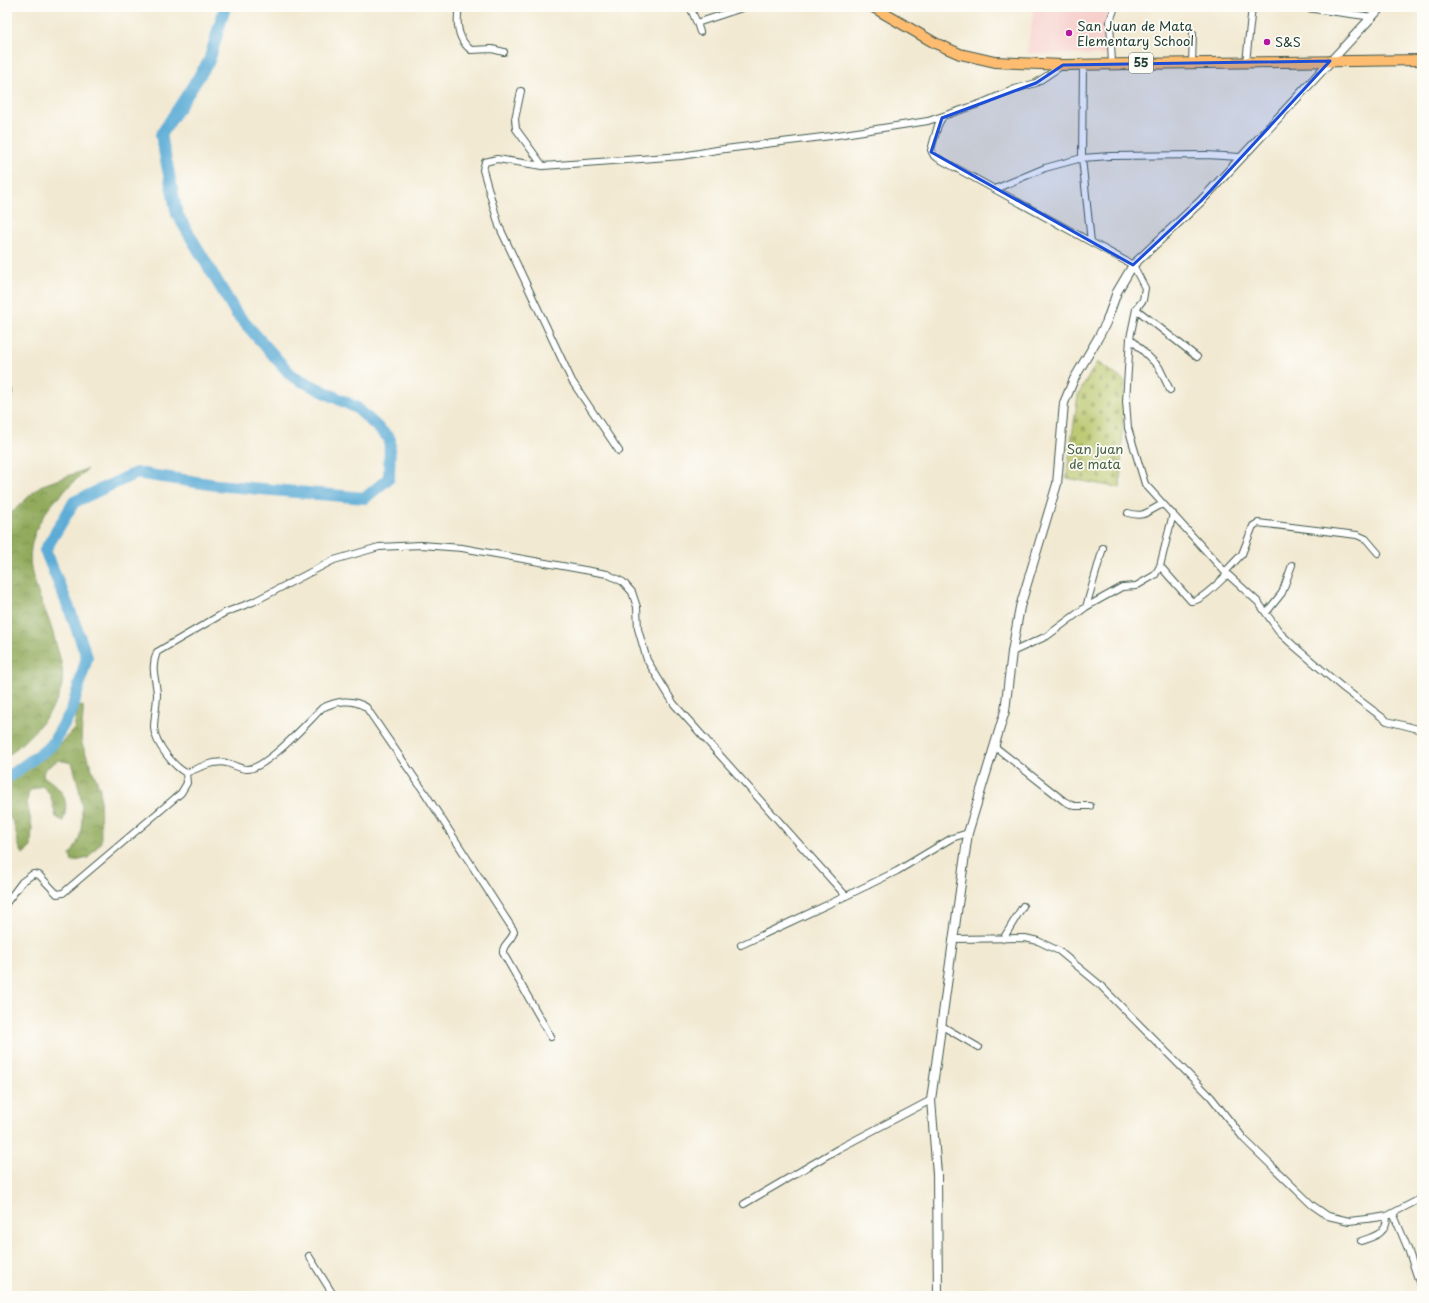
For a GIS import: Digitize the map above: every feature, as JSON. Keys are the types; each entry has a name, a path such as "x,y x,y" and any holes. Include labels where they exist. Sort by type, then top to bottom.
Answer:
{"highway":[{"name":"55","path":"873,7 934,43 960,54 995,62 1063,65 1422,60"}],"street":[{"path":"459,7 456,19 461,39 465,45 471,50 492,49 504,52"},
{"path":"690,7 700,32"},
{"path":"697,23 745,7"},
{"path":"1112,64 1110,20 1115,7"},
{"path":"1246,62 1252,7"},
{"path":"1298,7 1373,17"},
{"path":"938,1296 937,1174 932,1100 968,833 1005,711 1012,652 1020,607 1058,484 1064,403 1074,379 1098,338 1117,292 1133,265 1201,201 1240,157 1381,7"},
{"path":"1192,63 1193,34"},
{"path":"1083,64 1082,158 1091,242"},
{"path":"619,451 568,374 499,226 483,170 485,162 496,159 542,166 682,156 717,150 831,136 942,118 1015,89 1036,83 1063,65"},
{"path":"521,91 514,119 516,128 542,166"},
{"path":"942,118 938,125 932,154 1133,265 1145,288 1143,300 1136,309 1130,338 1126,401 1128,428 1142,477 1150,491 1226,573 1258,602 1286,639 1342,687 1387,721 1422,730"},
{"path":"995,189 1045,168 1082,158 1110,156 1206,155 1240,157"},
{"path":"1136,309 1197,357"},
{"path":"1130,338 1159,367 1170,390"},
{"path":"1128,513 1140,516 1145,514 1150,509 1163,504"},
{"path":"1012,652 1047,636 1086,607 1122,587 1136,586 1152,577 1160,566 1172,514"},
{"path":"1160,566 1191,601 1194,601 1204,596 1242,554 1253,526 1258,523 1358,535 1366,539 1378,553"},
{"path":"186,773 179,769 169,757 155,732 157,702 152,665 157,652 224,613 253,602 334,560 379,548 420,545 462,548 607,574 623,582 632,592 637,607 638,629 647,660 674,704 846,896"},
{"path":"1086,607 1103,548"},
{"path":"1266,613 1282,593 1292,565"},
{"path":"186,773 204,766 222,763 247,770 252,769 259,766 278,752 322,708 331,704 351,700 366,707 426,793 514,931 513,936 503,947 503,953 551,1037"},
{"path":"994,746 1064,801 1074,806 1090,806"},
{"path":"7,902 22,882 33,874 39,875 57,894 63,893 171,803 181,793 187,783 186,773"},
{"path":"741,945 897,871 952,838 968,833"},
{"path":"1003,939 1023,906"},
{"path":"954,940 1025,938 1049,944 1088,974 1185,1070 1220,1107 1244,1139 1321,1212 1337,1219 1349,1221 1387,1216 1422,1198"},
{"path":"942,1026 978,1047"},
{"path":"744,1204 838,1150 932,1100"},
{"path":"1393,1212 1408,1249 1422,1291"},
{"path":"1361,1241 1381,1233 1387,1224 1387,1216"},
{"path":"309,1256 334,1296"}],"highlighted area":[{"path":"1330,61 1201,201 1133,265 931,152 942,118 1036,83 1063,65"}],"shaded area":[{"name":"San Juan de Mata Elementary School","path":"1034,7 1110,7 1107,13 1110,55 1027,53"}],"green space":[{"name":"San juan de mata","path":"1097,362 1125,381 1120,488 1066,478 1078,395"},
{"path":"87,469 50,506 41,520 31,547 31,570 38,593 51,625 61,663 63,678 61,689 52,708 39,726 7,757 7,517 40,486"},
{"path":"83,706 81,734 82,744 100,789 101,842 88,858 72,862 70,855 76,845 82,823 81,798 72,763 58,760 44,770 43,776 55,785 63,794 66,806 63,821 56,817 50,794 42,786 29,791 27,802 32,827 31,847 23,854 18,844 13,823 7,815 7,784 57,747 74,729 78,707"}],"waterway":[{"path":"7,778 51,746 72,710 87,657 45,550 74,502 136,473 216,485 365,498 389,478 390,439 357,408 292,376 236,313 177,214 161,135 209,61 225,7"}],"place":[{"name":"San Juan de Mata Elementary School","path":"1069,33"},
{"name":"S&S","path":"1267,42"}]}
